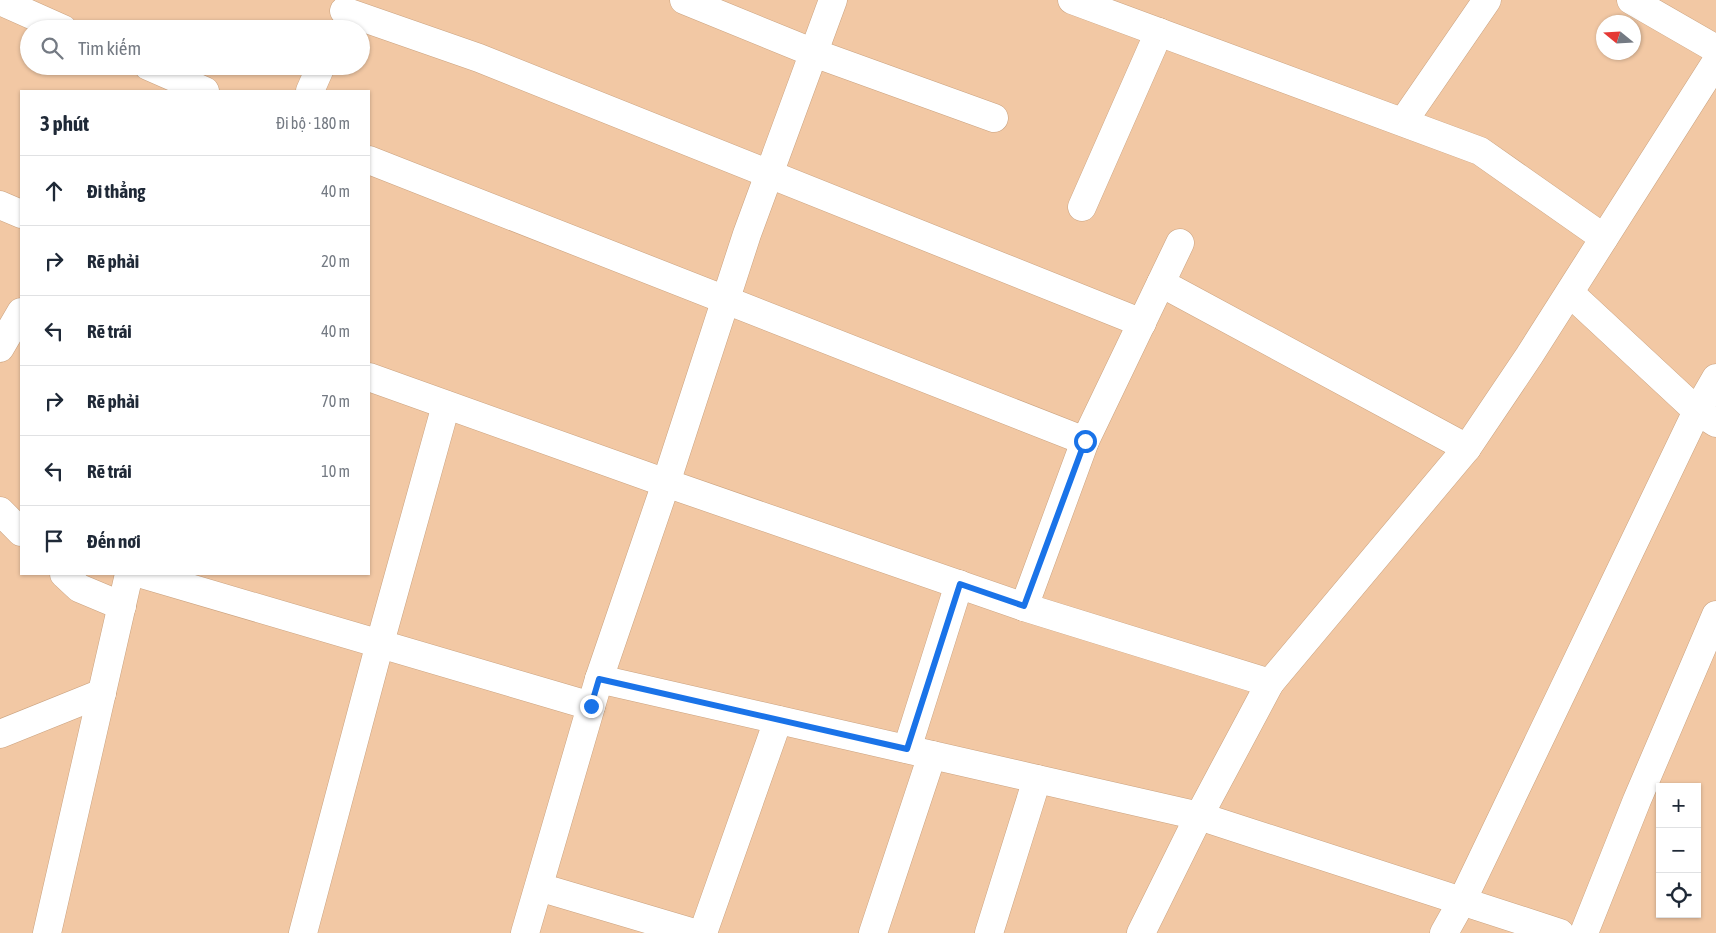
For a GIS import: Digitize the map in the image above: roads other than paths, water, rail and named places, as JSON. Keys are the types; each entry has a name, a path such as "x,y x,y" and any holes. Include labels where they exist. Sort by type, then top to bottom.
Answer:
{"street":[{"path":"10,5 47,0"},
{"path":"684,0 814,53 994,118"},
{"path":"525,933 599,679 666,483 747,234 833,0"},
{"path":"1072,0 1480,150 1604,238"},
{"path":"1403,122 1487,0"},
{"path":"1631,0 1716,49"},
{"path":"10,5 44,20"},
{"path":"343,13 364,20"},
{"path":"370,22 479,58 1142,322"},
{"path":"1082,207 1159,32"},
{"path":"1141,933 1199,816 1270,683 1467,448 1570,293 1716,62"},
{"path":"169,75 203,90"},
{"path":"310,90 317,75"},
{"path":"370,160 1085,441"},
{"path":"0,205 20,214"},
{"path":"1024,606 1085,441 1180,243"},
{"path":"1161,283 1467,448"},
{"path":"1570,293 1707,417"},
{"path":"0,348 20,314"},
{"path":"370,377 666,483 1024,606 1270,683"},
{"path":"1444,933 1462,901 1707,417 1716,378"},
{"path":"303,933 446,405"},
{"path":"0,511 20,531"},
{"path":"65,575 79,588 122,606"},
{"path":"46,933 129,575"},
{"path":"145,575 591,706"},
{"path":"873,933 920,752 960,584"},
{"path":"1584,933 1637,800 1716,614"},
{"path":"599,679 1199,816 1560,933"},
{"path":"0,734 102,693"},
{"path":"704,933 778,720"},
{"path":"989,933 1037,779"},
{"path":"538,887 694,933"}]}
